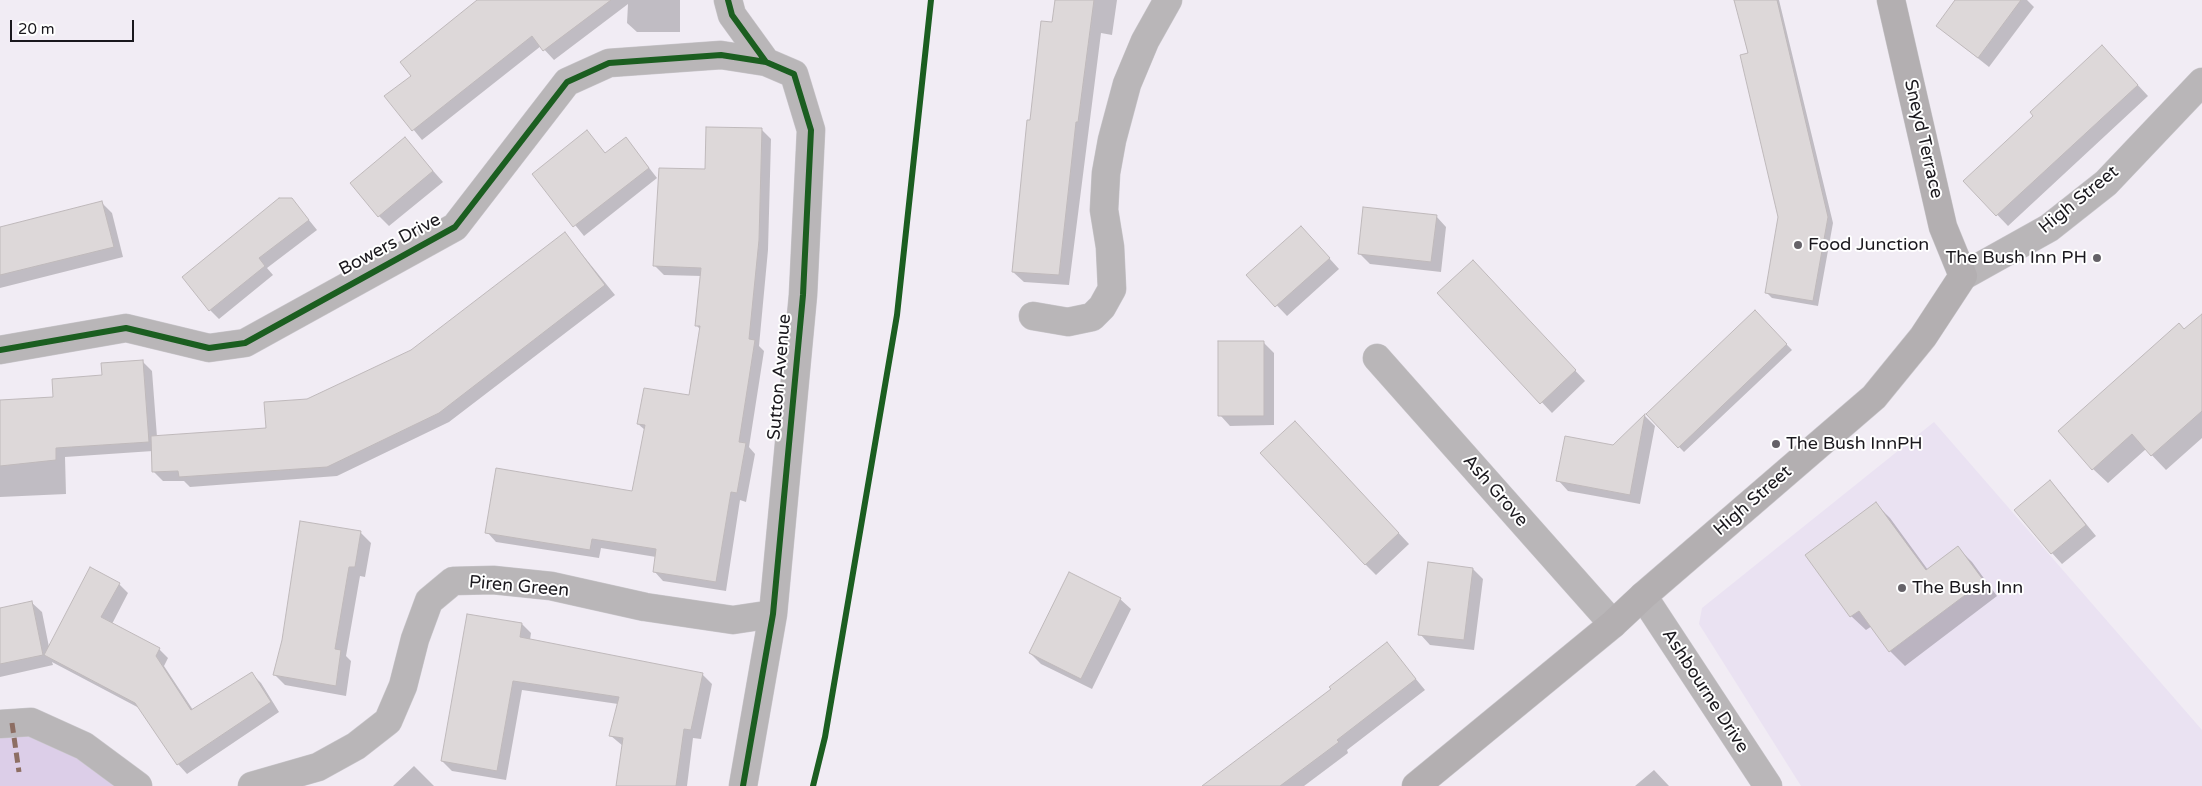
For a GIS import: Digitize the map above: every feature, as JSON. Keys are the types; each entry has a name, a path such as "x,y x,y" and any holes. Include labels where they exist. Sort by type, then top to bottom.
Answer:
{"main road":[{"name":"Sneyd Terrace","path":"1891,0 1943,227 1962,276"},
{"name":"High Street","path":"1416,786 1613,624 1874,397 1923,337 1962,276"}],"street":[{"path":"728,0 732,15 766,62"},
{"path":"1033,316 1068,322 1092,317 1102,307 1112,290 1110,247 1104,210 1106,174 1112,140 1127,84 1145,41 1168,0"},
{"name":"Bowers Drive","path":"0,350 126,328 209,348 245,343 455,227 567,82 609,62 721,55 766,62"},
{"name":"Sutton Avenue","path":"743,786 773,614 803,295 812,130 794,74 766,62"},
{"name":"High Street","path":"1962,276 2049,228 2098,188 2202,82"},
{"name":"Ash Grove","path":"1377,358 1613,624"},
{"name":"Piren Green","path":"252,786 318,768 356,746 388,721 403,686 415,639 430,600 453,581 493,580 551,586 645,607 734,620 773,614"},
{"name":"Ashbourne Drive","path":"1643,596 1768,786"},
{"path":"0,724 31,722 84,746 138,786"}],"shaded area":[{"path":"1934,422 2202,730 2202,786 1801,786 1699,624 1702,608"},
{"path":"31,722 138,786 0,786 0,724"}],"building":[{"path":"477,0 611,0 543,51 532,36 412,131 384,96 411,76 400,62"},
{"path":"1055,0 1094,0 1078,122 1076,122 1059,275 1012,272 1027,120 1030,120 1041,21 1052,22"},
{"path":"1734,0 1777,0 1828,217 1813,301 1765,293 1778,217 1740,55 1748,53"},
{"path":"1955,0 2021,0 1978,58 1936,26"},
{"path":"2102,45 2138,85 1996,216 1963,181 2033,116 2030,112"},
{"path":"706,127 762,128 759,240 749,339 755,340 739,442 746,443 737,493 731,492 716,582 653,572 656,549 592,539 590,550 485,533 496,468 632,491 645,425 637,424 644,388 689,395 700,326 695,326 701,268 653,266 659,168 705,169"},
{"path":"587,130 605,153 626,137 649,168 573,227 532,174"},
{"path":"405,137 433,171 378,217 350,183"},
{"path":"279,198 292,198 309,220 259,258 265,266 209,311 182,277"},
{"path":"102,201 114,247 0,275 0,227"},
{"path":"1363,207 1437,215 1431,262 1358,254"},
{"path":"1301,226 1330,258 1275,307 1246,275"},
{"path":"565,232 605,285 439,413 327,467 179,477 178,471 152,472 151,436 266,428 264,402 307,399 411,350"},
{"path":"1473,260 1576,370 1540,404 1437,293"},
{"path":"1755,310 1787,344 1678,448 1646,414"},
{"path":"2202,314 2202,411 2151,456 2132,434 2092,470 2058,431 2179,323 2184,329"},
{"path":"1218,341 1264,341 1264,416 1218,416"},
{"path":"143,360 149,442 56,448 56,460 0,466 0,400 53,397 52,379 102,375 101,363"},
{"path":"1645,414 1630,495 1556,481 1565,436 1613,445"},
{"path":"1295,421 1399,533 1365,565 1260,453"},
{"path":"2050,480 2086,525 2051,554 2014,510"},
{"name":"The Bush Inn","path":"1876,502 1926,570 1958,546 1984,581 1889,652 1859,611 1850,617 1805,555"},
{"path":"300,521 361,531 355,567 349,567 335,649 341,650 336,686 273,675 282,640"},
{"path":"1428,562 1473,568 1464,640 1418,635"},
{"path":"90,567 120,583 101,617 160,648 156,656 191,710 252,672 271,702 177,765 135,703 44,655"},
{"path":"1069,572 1121,598 1081,679 1029,653"},
{"path":"32,601 43,655 0,664 0,608"},
{"path":"467,614 522,623 520,637 703,673 691,730 684,729 676,786 616,786 623,738 609,736 619,697 513,681 497,771 441,761"},
{"path":"1387,642 1416,679 1337,740 1339,742 1280,786 1202,786 1331,689 1329,687"}],"marked path":[{"path":"12,723 19,772"}],"cycle path":[{"path":"728,0 732,15 766,62 794,74 811,130 803,295 773,614 743,786"},
{"path":"813,786 825,737 897,315 931,0"},
{"path":"0,350 126,328 209,348 245,343 455,227 567,82 609,63 721,55 766,62"}],"place":[{"name":"Food Junction","path":"1798,245"},
{"name":"The Bush Inn PH","path":"2097,258"},
{"name":"The Bush InnPH","path":"1776,444"},
{"name":"The Bush Inn","path":"1902,588"}]}
